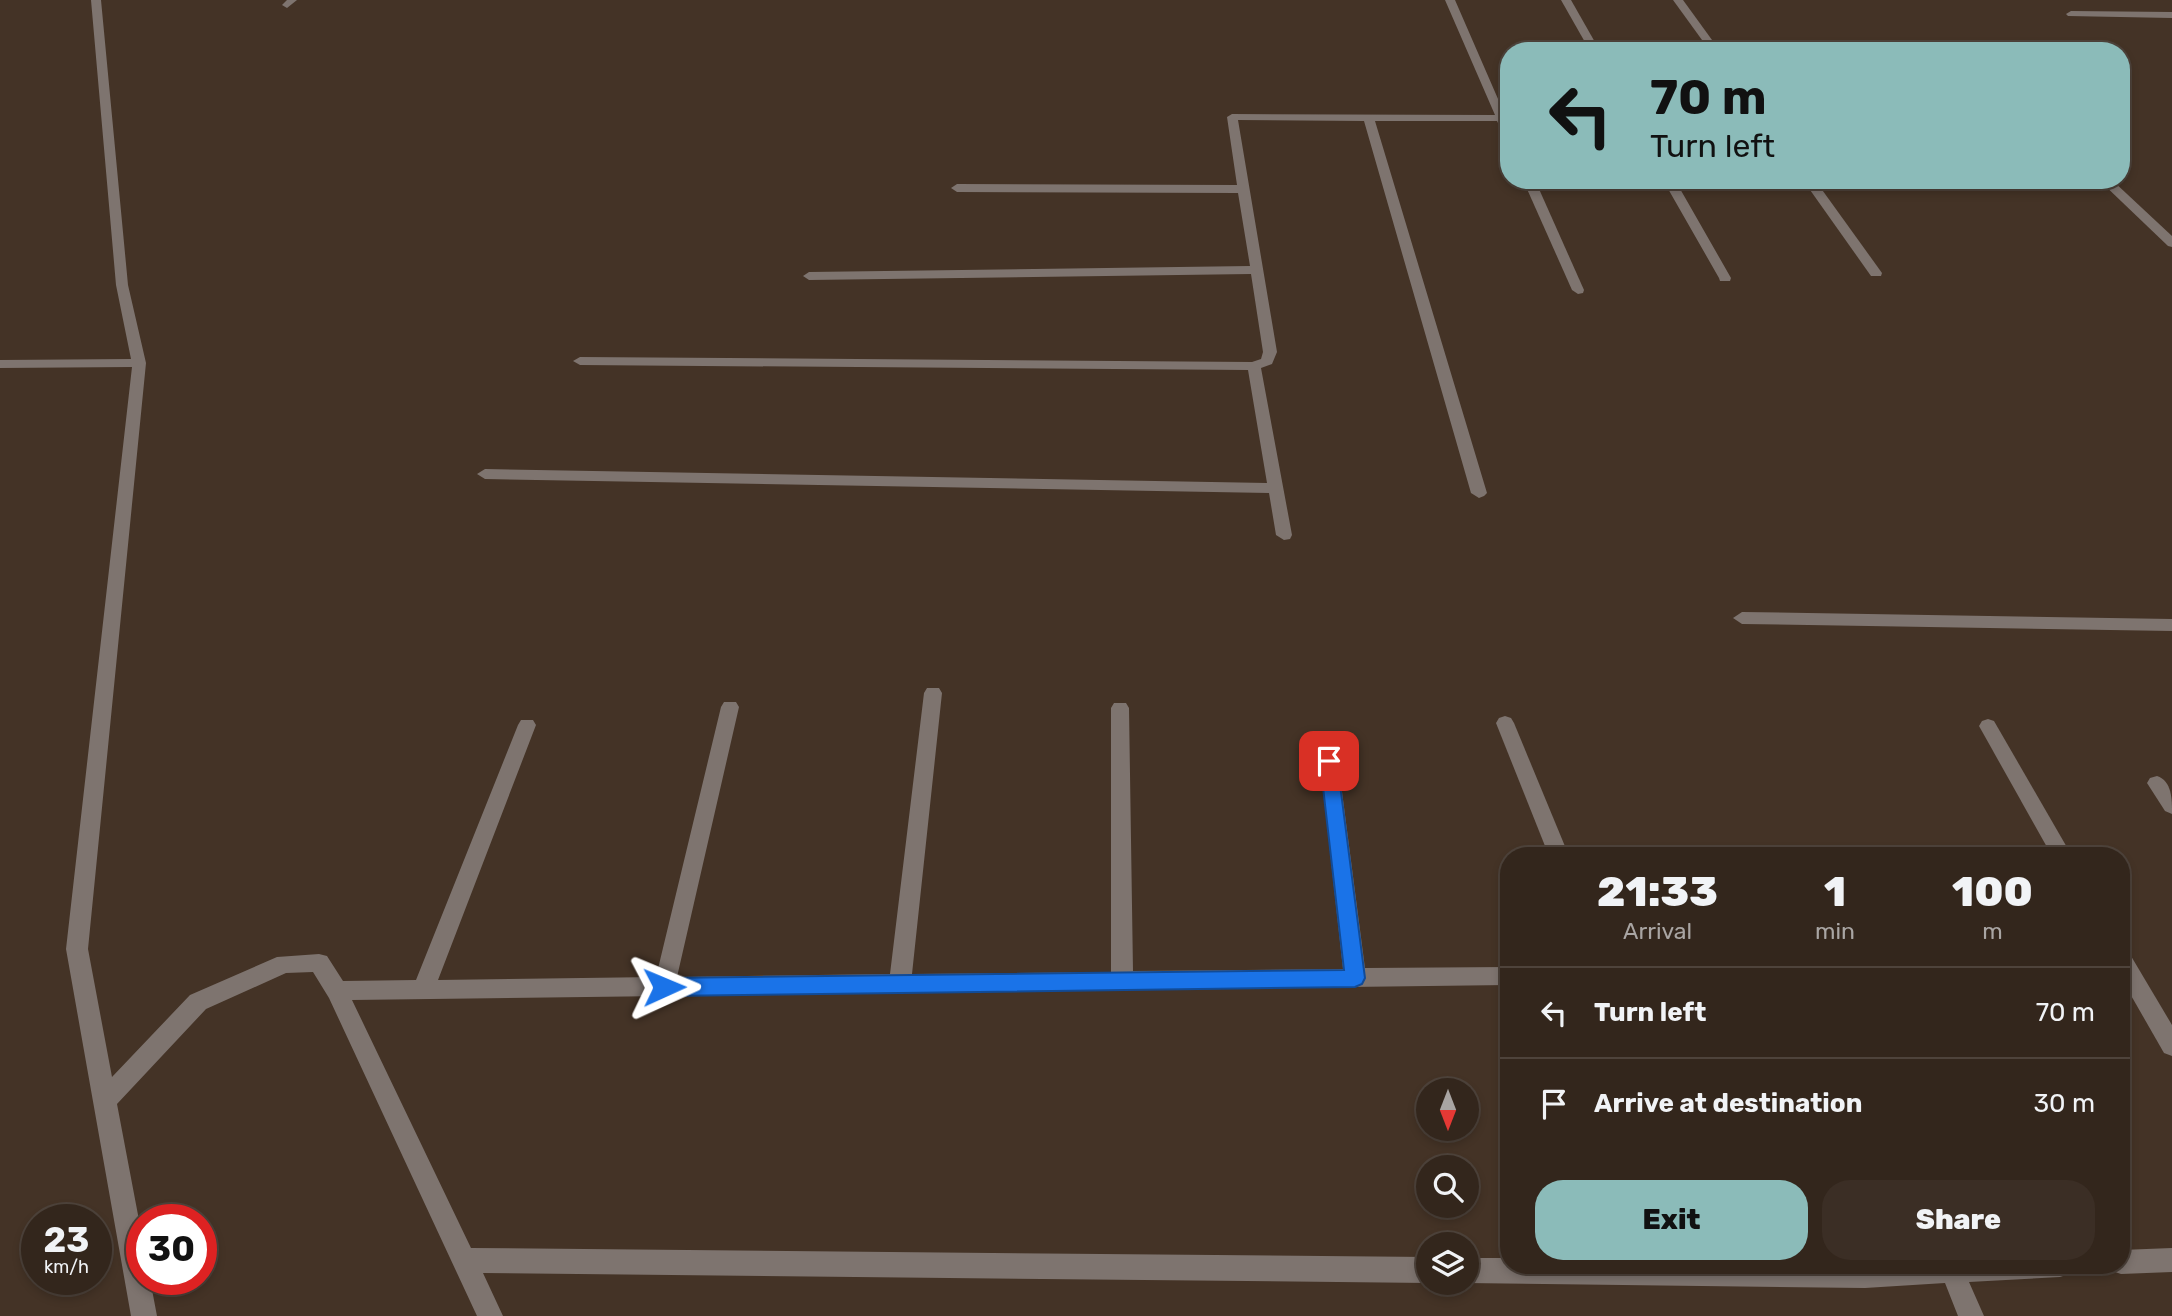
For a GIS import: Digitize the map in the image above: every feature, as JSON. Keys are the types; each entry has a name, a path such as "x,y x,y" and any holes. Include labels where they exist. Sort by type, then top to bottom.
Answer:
{"street":[{"path":"96,0 122,285 139,363 77,949 144,1316"},
{"path":"1450,0 1500,107"},
{"path":"1566,0 1590,42"},
{"path":"1678,0 1708,42"},
{"path":"2071,14 2172,15"},
{"path":"580,361 1254,366 1267,361 1270,352 1232,117 1500,118"},
{"path":"1368,117 1479,493"},
{"path":"957,188 1245,189"},
{"path":"1533,189 1578,290"},
{"path":"1674,189 1725,278"},
{"path":"1815,189 1876,273"},
{"path":"2115,189 2172,243"},
{"path":"809,276 1257,270"},
{"path":"0,364 139,363"},
{"path":"1254,366 1284,535"},
{"path":"485,474 1276,488"},
{"path":"1742,618 2172,625"},
{"path":"901,984 933,693"},
{"path":"664,987 730,707"},
{"path":"1120,708 1122,981"},
{"path":"1505,723 1555,847"},
{"path":"423,991 527,725"},
{"path":"1988,726 2057,847"},
{"path":"1329,761 1355,978"},
{"path":"2157,783 2172,806"},
{"path":"104,1101 198,1002 285,964 319,963 337,991 491,1316"},
{"path":"2130,974 2172,1046"},
{"path":"337,991 1500,976"},
{"path":"464,1259 1416,1270"},
{"path":"2130,1262 2172,1260"},
{"path":"1479,1270 1500,1270"},
{"path":"1954,1274 1971,1316"}],"route":[{"path":"664,987 1355,978 1329,761"}]}
